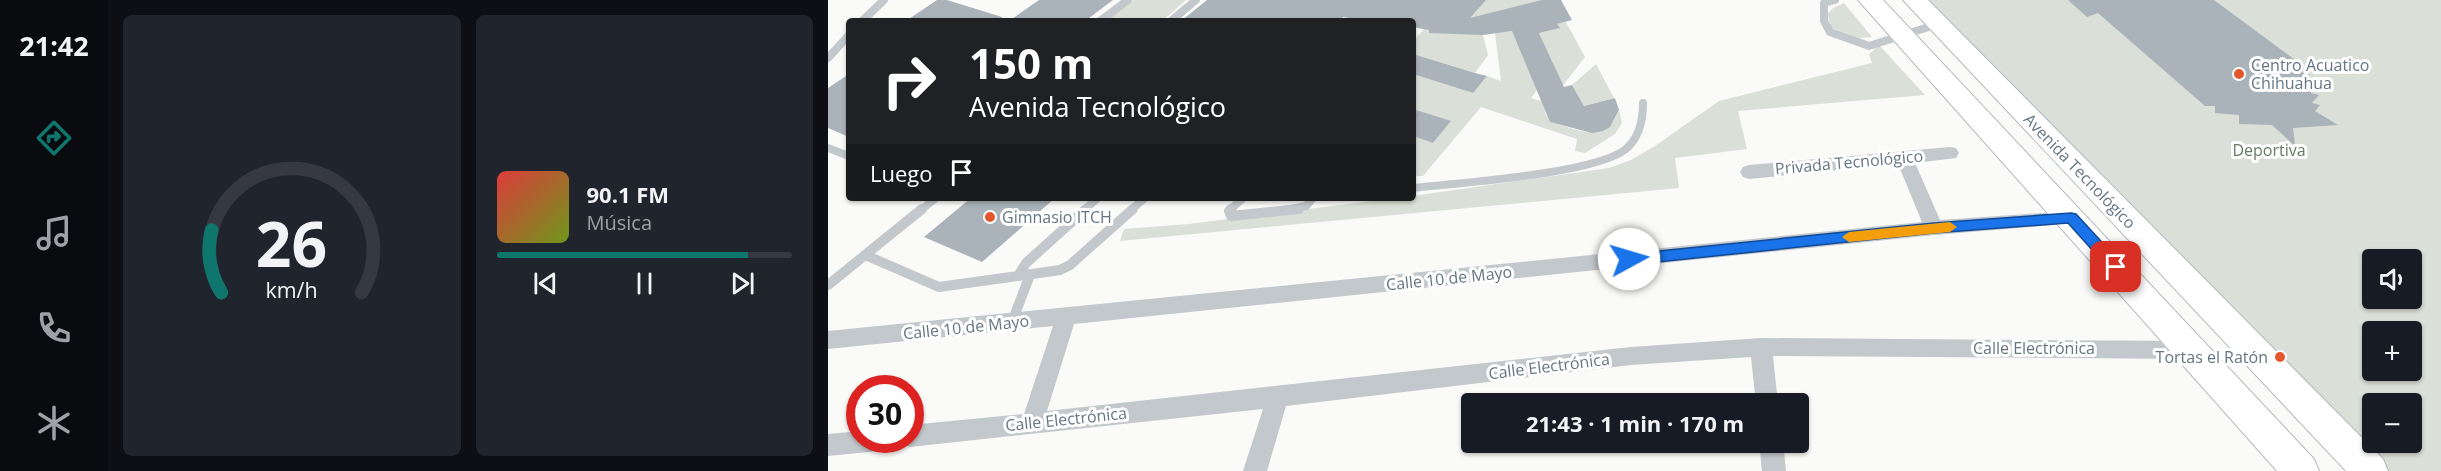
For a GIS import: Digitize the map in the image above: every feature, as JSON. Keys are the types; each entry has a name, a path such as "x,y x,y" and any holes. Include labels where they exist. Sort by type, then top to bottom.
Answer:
{"main road":[{"path":"1870,0 2301,471"},
{"name":"Avenida Tecnológico","path":"1915,0 2370,471"}],"street":[{"name":"Privada Tecnológico","path":"1749,172 1950,153"},
{"path":"1904,158 1934,228"},
{"name":"Calle 10 de Mayo","path":"828,340 1934,228 2071,218"},
{"path":"1032,423 1066,317"},
{"path":"1761,347 1766,393"},
{"name":"Calle Electrónica","path":"924,435 1631,356 1761,347 2191,350"},
{"path":"1255,471 1278,397"},
{"path":"828,445 846,443"},
{"path":"1772,453 1774,471"}],"lane":[{"path":"865,18 884,0"},
{"path":"1104,18 1128,0"},
{"path":"1175,18 1196,0"},
{"path":"1835,0 1824,3 1824,21 1830,32 1869,46 1938,24"},
{"path":"828,58 846,44"},
{"path":"1416,188 1527,176 1613,156 1630,146 1639,132 1644,121 1642,103"},
{"path":"828,148 846,155"},
{"path":"828,285 932,201"},
{"path":"1018,276 1026,263 1095,201"},
{"path":"866,255 939,286 1060,270 1070,266 1142,201"},
{"path":"1240,201 1229,211 1231,216 1299,208 1306,206 1310,201"},
{"path":"1012,322 1030,275"}],"green space":[{"path":"1134,0 1186,0 1165,18 1110,18"},
{"path":"1411,0 1542,0 1472,23"},
{"name":"Deportiva","path":"1914,0 2441,0 2441,471 2370,471"},
{"path":"1844,3 1872,37 1858,38 1832,28 1827,15 1833,8"},
{"path":"1566,22 1585,57 1561,88 1537,90 1531,98 1548,103 1545,112 1550,122 1580,131 1590,132 1606,128 1619,110 1622,123 1615,134 1585,153 1575,151 1577,139 1481,107 1423,176 1416,176 1416,137 1433,143 1450,122 1416,110 1416,75 1473,93 1487,76 1501,81 1495,33 1512,31 1532,75 1556,70 1539,33 1559,28 1556,24"},
{"path":"1426,27 1483,35 1488,55 1475,73 1416,55 1416,38"},
{"path":"1879,45 1925,95 1738,111 1747,149 1675,158 1679,188 1120,241 1124,229 1189,224 1372,201 1416,201 1416,196 1609,168 1631,160 1655,146 1719,101 1872,63 1869,54"},
{"path":"1596,64 1614,98 1584,106 1572,85"}],"building":[{"path":"937,0 947,0 1002,17 1002,18 910,18"},
{"path":"1039,0 1113,0 1089,18 1013,18"},
{"path":"1207,0 1486,0 1470,18 1542,0 1561,0 1572,20 1557,24 1560,28 1539,33 1564,87 1572,85 1584,106 1615,98 1619,110 1610,127 1592,133 1550,122 1512,31 1483,35 1429,33 1429,30 1416,28 1416,18 1185,18"},
{"name":"Centro Acuatico Chihuahua","path":"2068,0 2214,0 2310,71 2309,77 2317,79 2311,93 2319,95 2312,103 2320,105 2315,111 2338,125 2293,128 2295,146 2272,125 2239,124 2239,115 2215,113 2215,106 2205,106 2098,13 2087,17"},
{"path":"1416,55 1487,76 1473,93 1416,75"},
{"path":"846,76 846,136 828,128 828,88"},
{"path":"1416,110 1451,121 1433,143 1416,137"},
{"name":"Gimnasio ITCH","path":"967,201 1052,201 982,262 924,237"}],"slow traffic":[{"path":"1849,237 1950,227"}],"place":[{"name":"Centro Acuatico Chihuahua","path":"2239,74"},
{"name":"Gimnasio ITCH","path":"990,217"},
{"name":"Tortas el Ratón","path":"2280,357"}],"route":[{"path":"1629,259 1934,228 2071,218 2116,267"}]}
